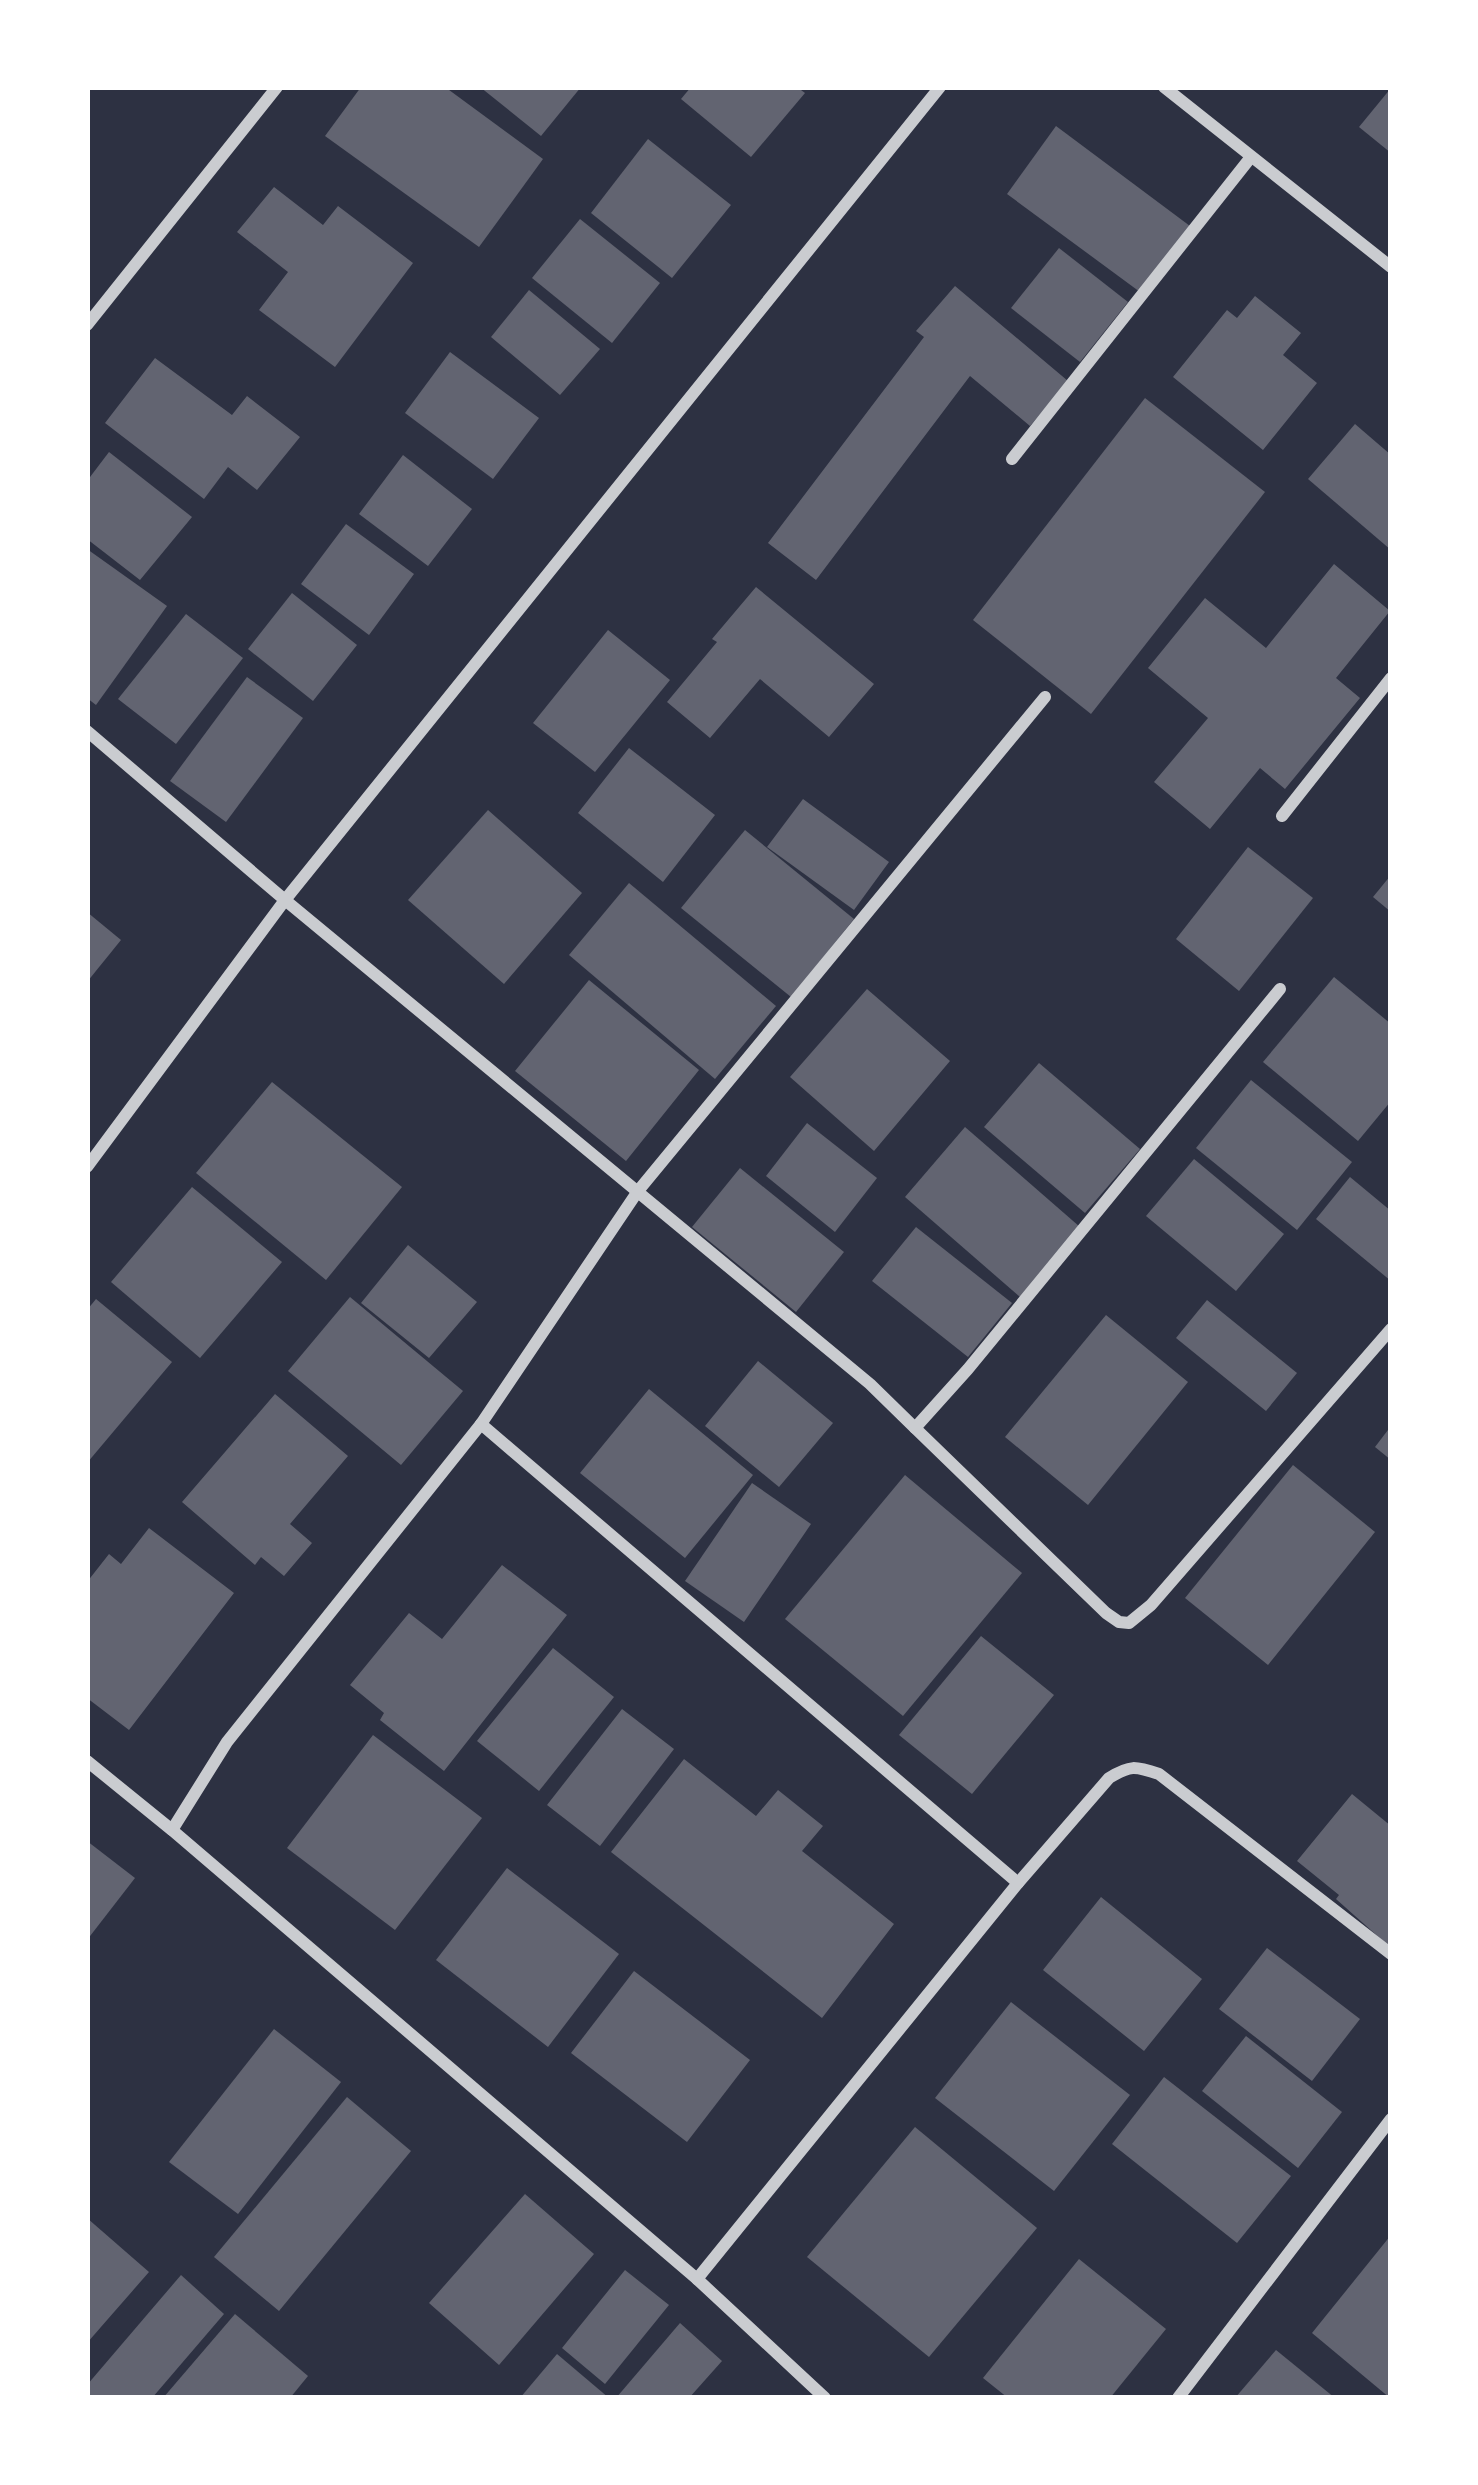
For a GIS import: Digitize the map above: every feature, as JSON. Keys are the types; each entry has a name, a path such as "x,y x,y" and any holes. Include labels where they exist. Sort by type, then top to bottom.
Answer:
{"street":[{"path":"87,326 277,87"},
{"path":"87,1167 285,900 940,87"},
{"path":"1164,87 1391,267"},
{"path":"1012,459 1252,157"},
{"path":"1282,816 1391,677"},
{"path":"172,1830 227,1742 482,1424 638,1191 1045,697"},
{"path":"87,731 870,1384 1119,1622 1129,1623 1151,1605 1391,1329"},
{"path":"915,1428 1280,989"},
{"path":"482,1424 1018,1883"},
{"path":"87,1761 698,2279 825,2398"},
{"path":"698,2279 1018,1883 1109,1778 1127,1767 1159,1774 1391,1954"},
{"path":"1178,2398 1391,2119"}],"building":[{"path":"361,87 445,87 543,159 479,247 325,136"},
{"path":"480,87 581,87 541,136"},
{"path":"691,87 797,87 805,93 751,157 681,99"},
{"path":"1391,88 1391,153 1359,127"},
{"path":"1056,126 1190,226 1140,292 1007,194"},
{"path":"648,139 731,205 672,278 591,213"},
{"path":"274,187 323,225 338,206 413,263 335,367 259,310 288,272 237,232"},
{"path":"580,219 660,283 612,343 532,278"},
{"path":"1059,248 1128,302 1080,362 1011,308"},
{"path":"955,286 1068,381 1030,426 970,376 816,580 768,543 924,337 916,331"},
{"path":"529,290 600,349 560,395 491,337"},
{"path":"1255,296 1301,333 1283,355 1317,383 1263,450 1173,377 1227,310 1237,318"},
{"path":"450,352 539,418 493,479 405,413"},
{"path":"155,358 232,415 247,396 300,437 257,490 228,467 204,499 105,423"},
{"path":"1145,398 1265,492 1091,714 973,620"},
{"path":"1355,424 1391,455 1391,550 1308,479"},
{"path":"109,452 192,517 140,580 87,539 87,481"},
{"path":"403,455 472,509 428,566 359,514"},
{"path":"346,524 414,574 369,635 301,584"},
{"path":"87,549 167,606 96,705 87,698"},
{"path":"1334,564 1390,611 1336,678 1360,698 1285,789 1260,768 1210,829 1154,782 1208,718 1148,668 1205,598 1266,648"},
{"path":"756,587 874,684 829,737 760,679 710,738 667,702"},
{"path":"292,593 357,645 313,701 248,649"},
{"path":"186,614 243,658 176,744 118,699"},
{"path":"608,630 670,680 595,772 533,723"},
{"path":"247,677 303,718 226,822 170,781"},
{"path":"629,748 715,815 663,882 578,813"},
{"path":"803,799 889,862 854,910 767,847"},
{"path":"488,810 582,893 504,984 408,900"},
{"path":"745,830 854,919 791,997 681,908"},
{"path":"1248,847 1313,898 1239,991 1176,939"},
{"path":"1391,875 1391,912 1373,897"},
{"path":"629,883 776,1006 715,1079 569,955"},
{"path":"87,912 121,940 87,982"},
{"path":"1334,977 1391,1024 1391,1101 1358,1141 1263,1062"},
{"path":"589,980 699,1070 626,1161 515,1071"},
{"path":"867,989 950,1061 874,1151 790,1077"},
{"path":"1039,1063 1140,1149 1085,1213 984,1127"},
{"path":"1251,1080 1352,1162 1297,1230 1196,1148"},
{"path":"272,1082 402,1187 326,1280 196,1173"},
{"path":"807,1123 877,1178 835,1232 766,1176"},
{"path":"965,1127 1080,1227 1020,1297 905,1197"},
{"path":"1194,1159 1284,1234 1236,1291 1146,1216"},
{"path":"740,1168 844,1252 796,1312 692,1227"},
{"path":"1350,1177 1391,1211 1391,1281 1316,1219"},
{"path":"192,1187 282,1262 200,1358 111,1282"},
{"path":"916,1227 1012,1303 968,1357 872,1281"},
{"path":"408,1245 477,1302 429,1358 361,1303"},
{"path":"350,1297 463,1391 401,1465 288,1371"},
{"path":"96,1299 172,1362 87,1463 87,1310"},
{"path":"1207,1300 1297,1373 1266,1411 1176,1338"},
{"path":"1106,1315 1188,1382 1088,1505 1005,1437"},
{"path":"758,1361 833,1423 779,1487 705,1426"},
{"path":"649,1389 753,1475 685,1558 580,1473"},
{"path":"275,1394 348,1456 290,1524 312,1543 284,1576 261,1557 255,1565 182,1502"},
{"path":"1391,1426 1391,1460 1375,1447"},
{"path":"1293,1465 1375,1532 1268,1665 1185,1598"},
{"path":"905,1475 1022,1573 903,1716 785,1619"},
{"path":"752,1483 811,1524 744,1622 685,1581"},
{"path":"149,1528 234,1593 129,1730 87,1698 87,1582 109,1554 121,1564"},
{"path":"502,1565 567,1615 444,1771 380,1720 384,1713 350,1685 409,1613 442,1639"},
{"path":"981,1636 1054,1695 972,1794 899,1735"},
{"path":"553,1648 614,1697 539,1791 477,1741"},
{"path":"622,1709 674,1749 600,1846 547,1805"},
{"path":"373,1735 482,1818 395,1930 287,1848"},
{"path":"684,1759 756,1816 778,1790 823,1826 802,1851 894,1924 822,2018 611,1852"},
{"path":"1352,1794 1391,1826 1391,1948 1297,1861"},
{"path":"87,1841 135,1878 87,1940"},
{"path":"507,1868 619,1954 548,2047 436,1960"},
{"path":"1101,1897 1202,1979 1144,2051 1043,1970"},
{"path":"1267,1948 1360,2019 1312,2081 1219,2009"},
{"path":"634,1971 750,2060 687,2142 571,2053"},
{"path":"1011,2002 1130,2095 1054,2191 935,2098"},
{"path":"274,2029 341,2082 238,2214 169,2162"},
{"path":"1246,2036 1342,2112 1298,2168 1202,2091"},
{"path":"1164,2077 1291,2176 1237,2243 1112,2144"},
{"path":"347,2097 411,2151 279,2311 214,2257"},
{"path":"915,2127 1037,2228 929,2357 807,2257"},
{"path":"525,2194 594,2254 499,2365 429,2303"},
{"path":"87,2218 149,2272 87,2343"},
{"path":"1391,2235 1391,2398 1390,2398 1312,2333"},
{"path":"1079,2259 1166,2329 1110,2398 1008,2398 983,2378"},
{"path":"625,2270 669,2305 605,2384 562,2348"},
{"path":"181,2275 224,2314 152,2398 87,2398 87,2385"},
{"path":"235,2314 308,2376 290,2398 163,2398"},
{"path":"680,2323 722,2361 689,2398 616,2398"},
{"path":"1276,2350 1335,2398 1235,2398"},
{"path":"557,2354 609,2398 520,2398"}]}
